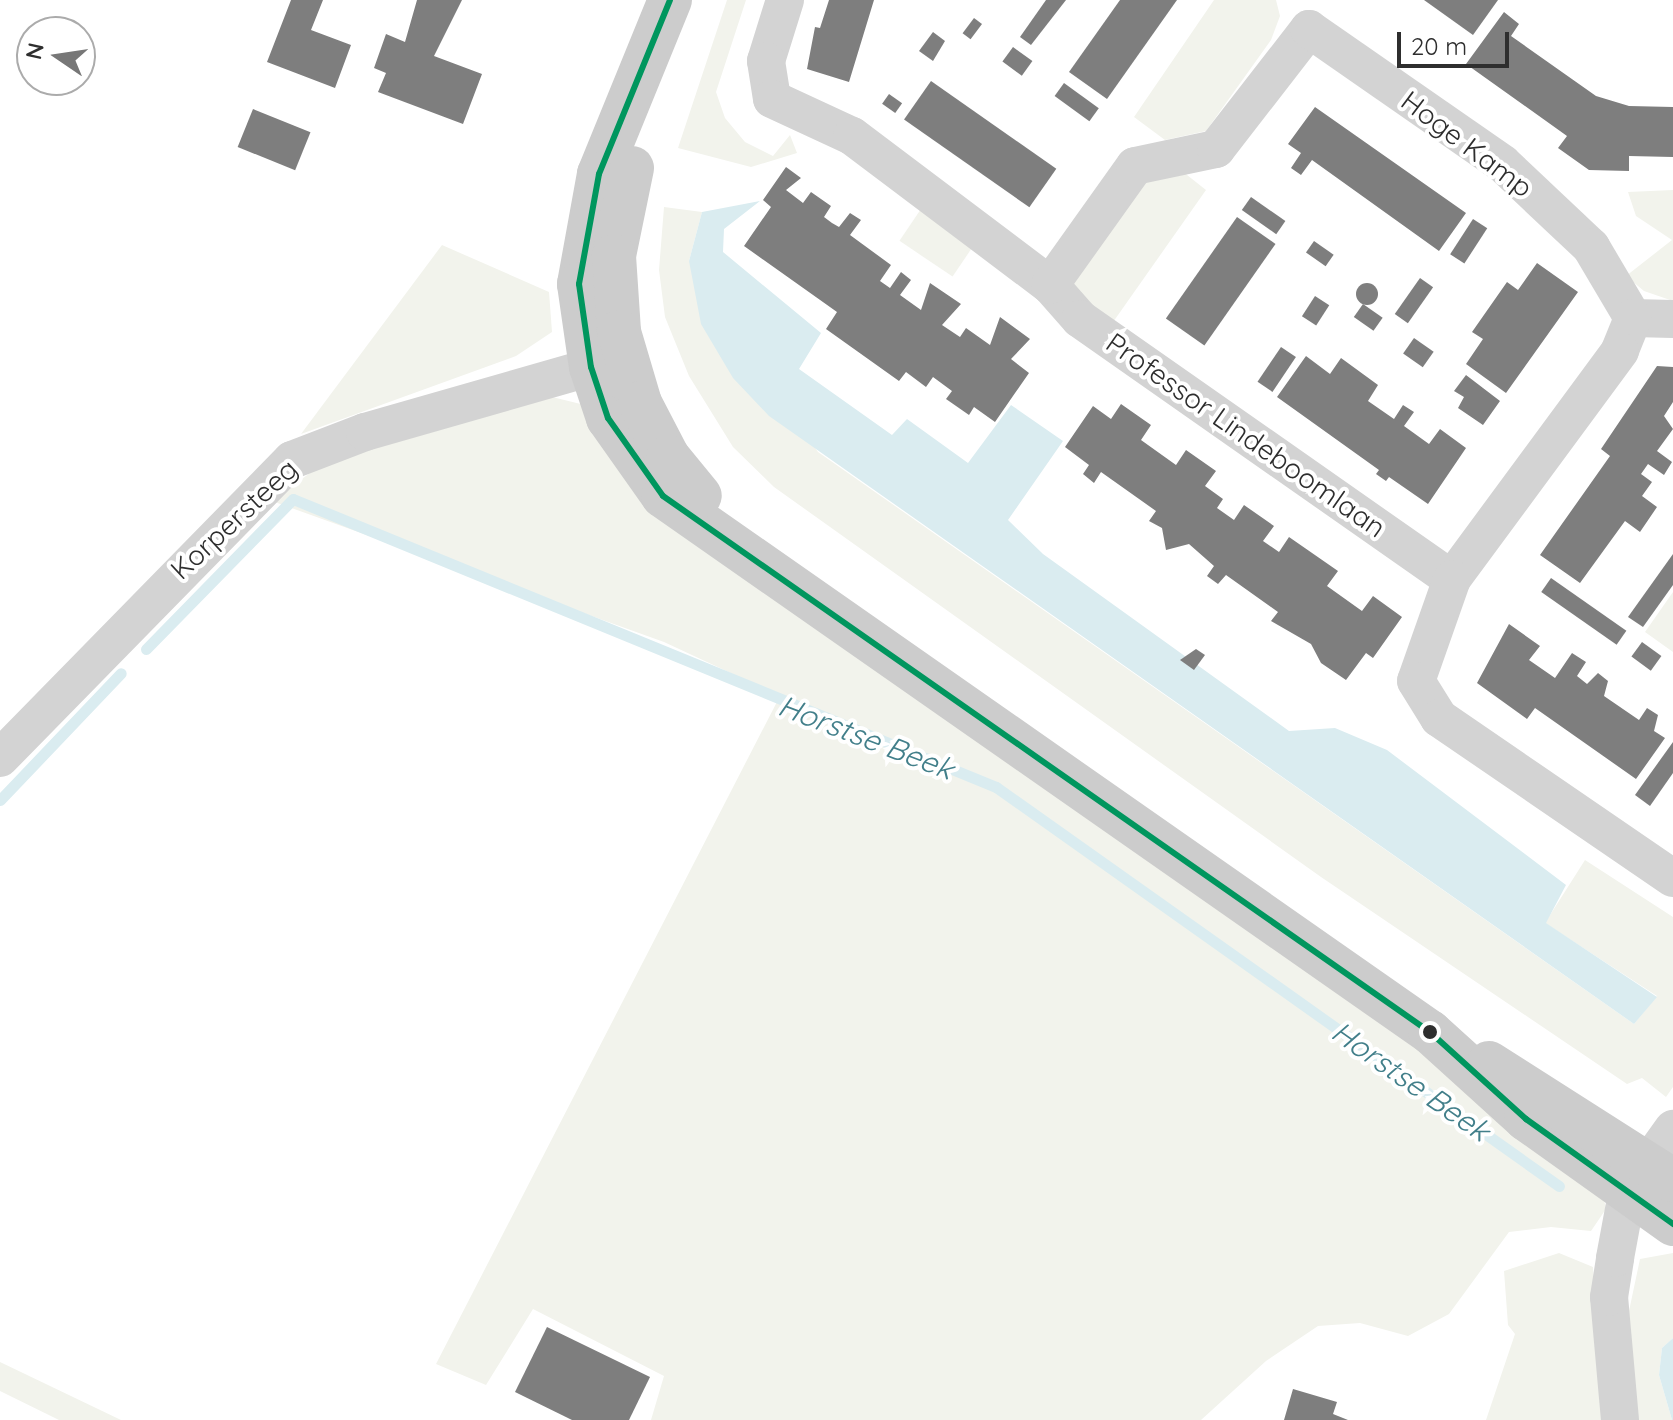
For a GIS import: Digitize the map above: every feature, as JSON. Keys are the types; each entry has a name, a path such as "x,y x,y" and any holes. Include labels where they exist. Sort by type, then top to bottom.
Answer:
{"street":[{"name":"Professor Lindeboomlaan","path":"785,0 766,61 772,99 852,136 1050,285 1080,319 1452,579"},
{"name":"Hoge Kamp","path":"1050,285 1135,166 1216,149 1304,14 1503,164 1591,247 1633,318"},
{"path":"665,15 614,256 608,362 668,457 766,564 1430,1032 1530,1084 1655,1166 1673,1224"},
{"path":"1673,319 1633,318 1620,351 1452,579 1416,681 1439,718 1673,878"},
{"name":"Korpersteeg","path":"0,758 292,460 608,362"},
{"path":"1620,1420 1609,1297 1655,1166"}],"shaded area":[{"path":"727,0 746,0 716,92 725,118 745,142 773,156 790,135 797,153 751,167 678,148"},
{"path":"1214,0 1276,0 1280,16 1271,40 1206,131 1165,140 1134,117"},
{"path":"1182,171 1206,190 1111,325 1083,309 1072,279 1141,177"},
{"path":"1673,190 1673,301 1644,291 1626,276 1672,240 1636,216 1628,192"},
{"path":"760,201 724,229 723,252 821,333 799,369 892,435 907,419 968,463 1011,405 1063,441 1008,520 1043,554 1289,731 1335,728 1387,750 1566,885 1546,923 1657,997 1634,1024 769,416 733,378 701,324 689,261 702,212"},
{"path":"923,206 976,242 953,277 900,241"},
{"path":"664,207 702,212 689,261 818,452 1634,1024 1657,996 1545,923 1585,860 1673,917 1673,1087 1666,1097 1642,1078 1627,1084 1321,877 774,487 733,447 689,376 665,317 659,270"},
{"path":"442,245 549,292 552,332 516,356 301,434"},
{"path":"552,397 589,406 601,423 1602,1190 1606,1209 1591,1231 1551,1227 1509,1232 1449,1314 1408,1336 1360,1323 1318,1326 1266,1361 1201,1420 651,1420 664,1376 533,1309 486,1385 436,1364 780,696 664,642 272,501 318,467 379,442"},
{"path":"1673,592 1673,652 1645,632"},
{"path":"1559,1253 1593,1267 1603,1420 1486,1420 1515,1334 1508,1325 1504,1271"},
{"path":"1673,1253 1673,1338 1662,1348 1659,1375 1672,1420 1633,1420 1629,1311 1640,1259"},
{"path":"1673,1338 1672,1420 1659,1375 1662,1348"},
{"path":"0,1362 121,1420 59,1420 0,1391"}],"building":[{"path":"291,0 323,0 311,30 351,45 335,88 267,62"},
{"path":"417,0 462,0 434,56 482,74 463,124 378,92 386,73 374,68 386,34 405,42"},
{"path":"829,0 874,0 849,82 807,69 815,27 820,28"},
{"path":"1046,0 1066,0 1031,45 1020,37"},
{"path":"1120,0 1177,0 1107,99 1069,72"},
{"path":"1424,0 1498,0 1473,35"},
{"path":"1504,12 1519,24 1511,36 1596,96 1629,106 1673,107 1673,157 1629,156 1629,171 1589,170 1558,148 1567,136 1466,64"},
{"path":"974,18 982,24 971,39 963,33"},
{"path":"933,32 945,41 933,61 919,51"},
{"path":"1013,47 1032,61 1022,76 1002,62"},
{"path":"931,81 1056,169 1029,207 904,120"},
{"path":"1064,83 1099,108 1089,121 1055,96"},
{"path":"889,94 902,103 895,113 882,104"},
{"path":"1315,107 1466,213 1439,251 1312,160 1301,175 1291,168 1301,153 1288,144"},
{"path":"253,109 310,132 295,170 238,147"},
{"path":"786,167 801,178 786,190 803,203 811,192 831,206 824,217 839,227 850,213 861,220 850,235 891,265 880,281 890,288 901,272 911,280 900,295 921,310 930,283 961,304 942,325 960,337 966,328 990,345 1000,317 1030,339 1011,359 1029,373 995,422 974,407 969,415 946,399 952,391 933,377 926,387 906,372 899,381 826,329 837,312 744,246 771,207 763,200"},
{"path":"1251,197 1285,221 1276,234 1242,210"},
{"path":"1237,217 1276,244 1204,346 1166,319"},
{"path":"1473,219 1487,228 1464,263 1450,254"},
{"path":"1314,241 1334,255 1326,266 1306,252"},
{"path":"1537,263 1578,292 1506,393 1466,364 1483,339 1472,332 1507,282 1518,290"},
{"path":"1420,278 1433,287 1408,323 1395,314"},
{"path":"1367,283 1375,286 1378,294 1375,302 1367,305 1359,302 1356,294 1359,286"},
{"path":"1315,296 1329,305 1316,325 1302,316"},
{"path":"1363,304 1383,318 1373,331 1354,317"},
{"path":"1414,338 1434,352 1423,367 1403,354"},
{"path":"1281,347 1296,357 1272,392 1258,382"},
{"path":"1306,356 1330,374 1341,358 1378,385 1368,401 1394,419 1403,405 1414,412 1404,426 1429,444 1440,429 1466,448 1428,504 1389,477 1386,481 1376,474 1379,470 1277,397"},
{"path":"1657,366 1673,367 1673,402 1664,416 1673,429 1657,451 1672,462 1664,475 1648,464 1641,474 1652,482 1642,496 1657,507 1640,532 1625,521 1580,583 1540,555 1610,456 1601,449"},
{"path":"1466,375 1500,401 1483,425 1458,408 1464,397 1454,391"},
{"path":"1121,404 1151,425 1141,440 1176,465 1186,450 1216,471 1205,486 1223,499 1217,508 1234,520 1244,505 1274,526 1263,541 1279,552 1289,537 1338,571 1327,586 1362,611 1373,596 1402,617 1373,658 1366,653 1346,680 1321,663 1311,644 1271,621 1278,612 1226,575 1218,584 1207,576 1214,566 1189,544 1166,550 1162,528 1149,521 1156,511 1101,472 1094,483 1083,474 1089,465 1065,447 1093,406 1111,419"},
{"path":"1673,554 1673,585 1643,627 1628,617"},
{"path":"1551,578 1626,631 1617,645 1541,592"},
{"path":"1509,624 1540,646 1529,660 1555,678 1572,653 1586,662 1577,676 1587,684 1598,673 1608,681 1604,696 1639,720 1647,708 1658,715 1654,731 1665,738 1636,779 1535,708 1527,719 1477,683"},
{"path":"1642,642 1661,656 1651,671 1631,657"},
{"path":"1196,649 1205,655 1194,670 1180,660"},
{"path":"1673,742 1673,773 1650,806 1635,795"},
{"path":"547,1327 650,1377 629,1420 572,1420 515,1392"},
{"path":"1293,1389 1337,1402 1333,1414 1348,1420 1284,1420"}],"waterway":[{"name":"Horstse Beek","path":"146,649 293,499 996,787 1559,1186"},
{"name":"Horstse Beek","path":"0,800 121,673"}],"transit line":[{"path":"670,0 599,174 579,284 591,367 608,418 663,496 1430,1032 1526,1119 1673,1224"}]}
